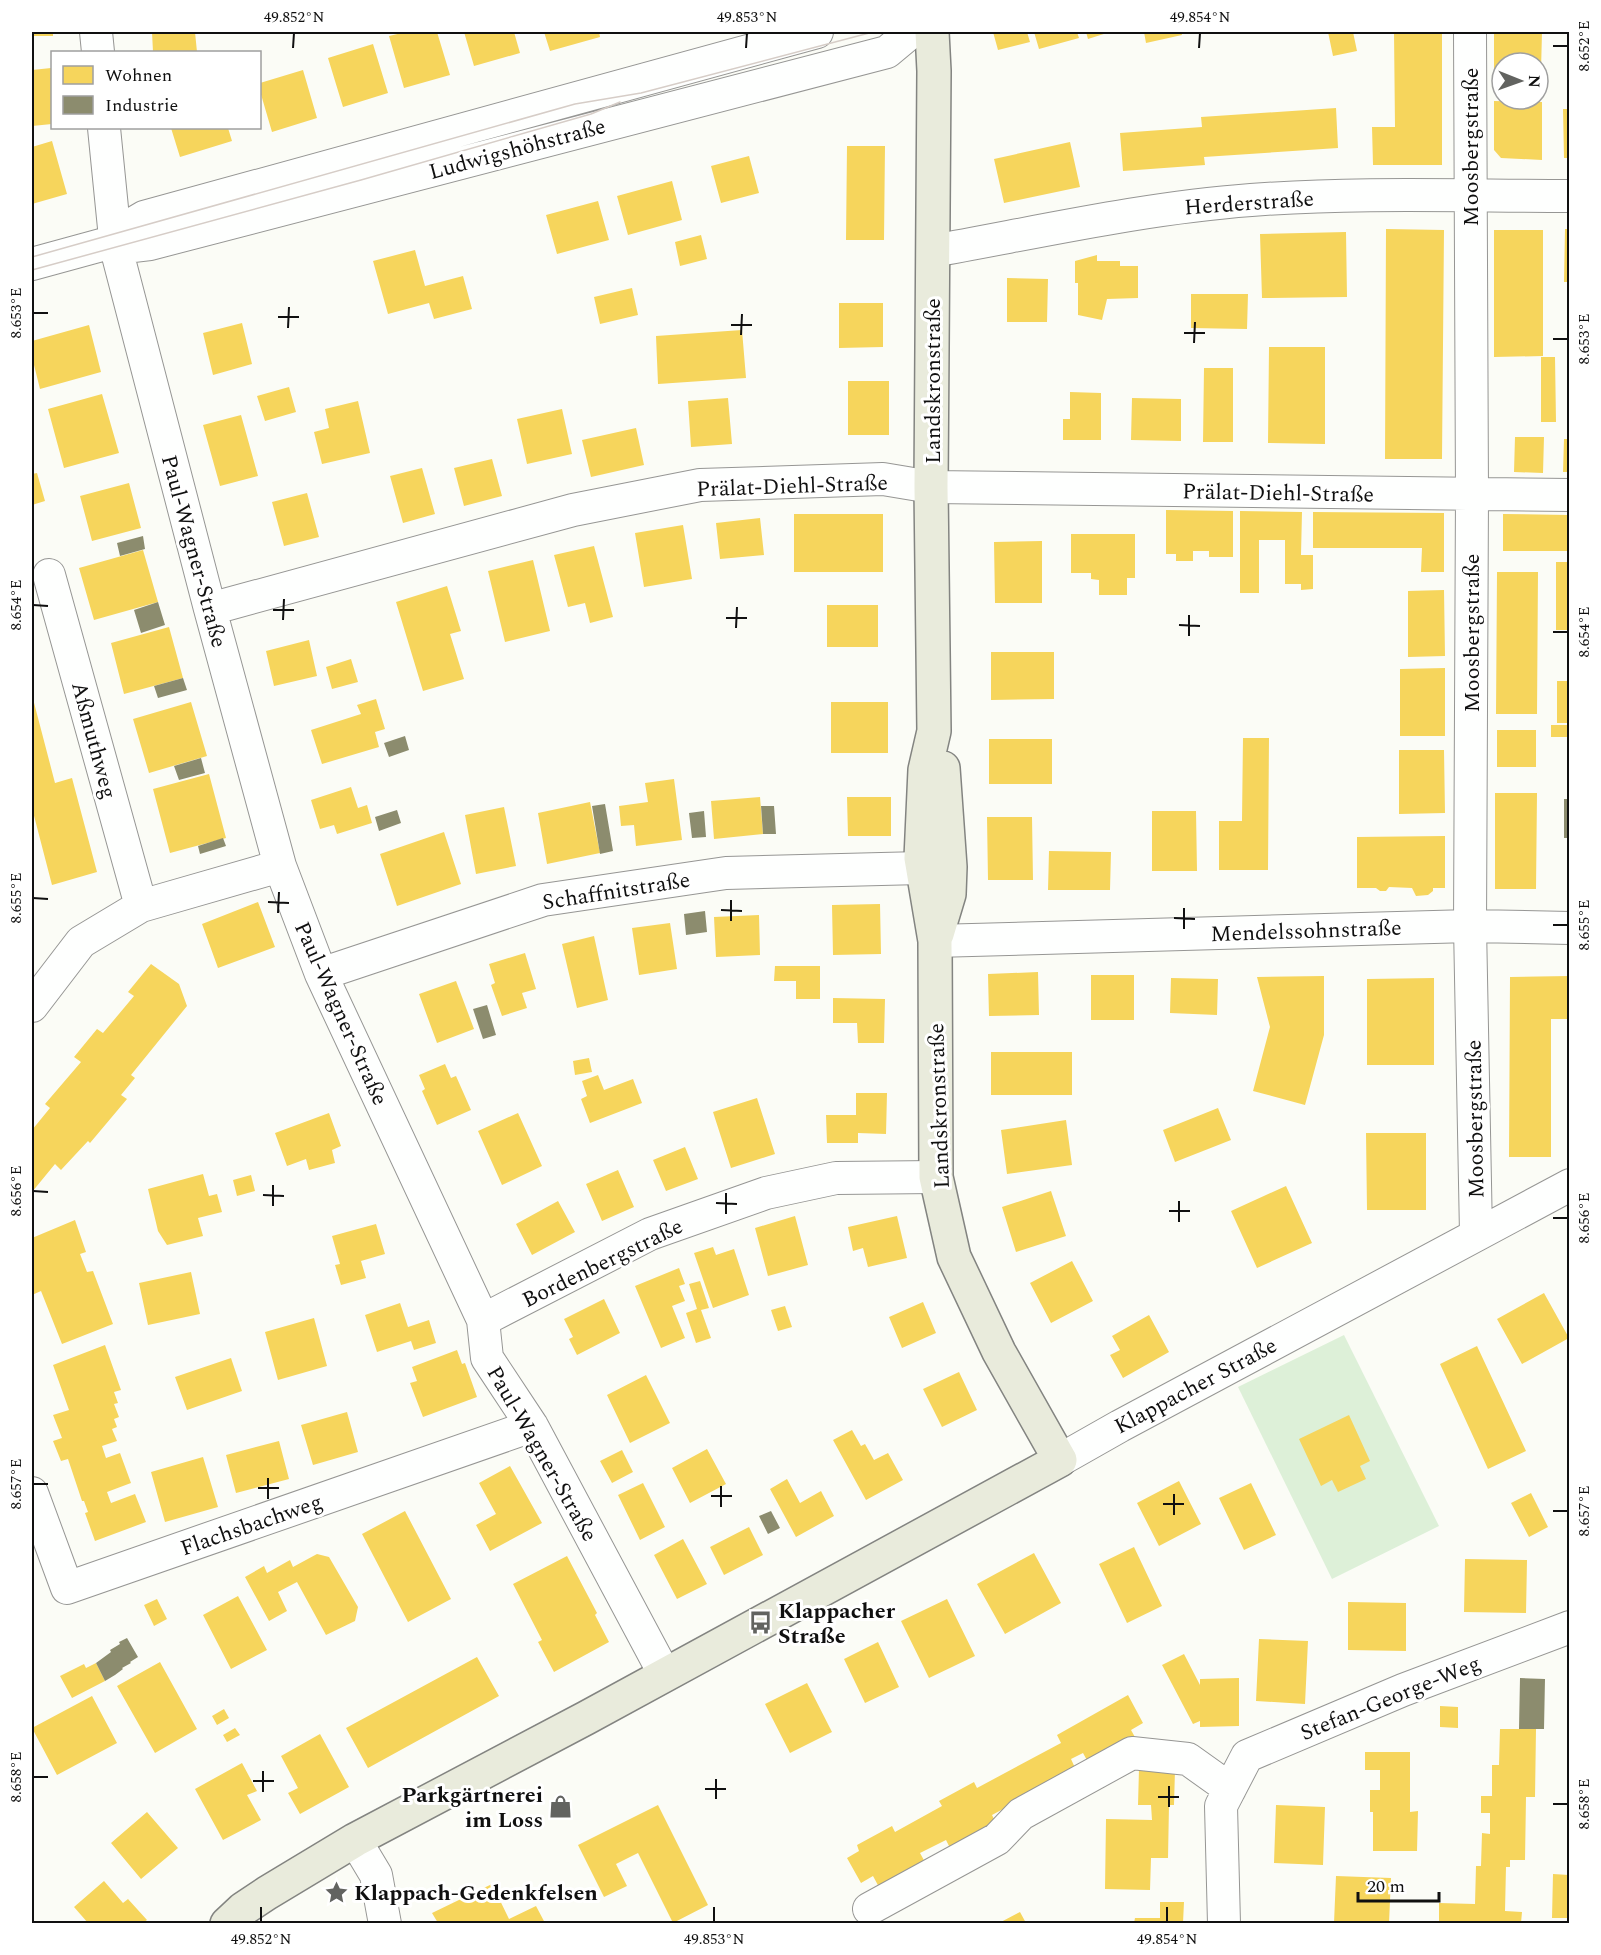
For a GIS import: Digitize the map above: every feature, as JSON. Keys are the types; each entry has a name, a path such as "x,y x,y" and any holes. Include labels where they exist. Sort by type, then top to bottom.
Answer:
{"main road":[{"name":"Landskronstraße","path":"932,32 934,71 931,487 934,731 925,770 921,868 935,941 936,1177 954,1257 999,1352 1060,1460"},
{"name":"Landskronstraße","path":"934,731 944,769 950,867 949,894 935,941"},
{"name":"Klappacher Straße","path":"227,1923 267,1893 355,1840 665,1675 1060,1460"}],"street":[{"path":"96,32 98,51"},
{"name":"Ludwigshöhstraße","path":"116,241 144,217 817,32"},
{"name":"Ludwigshöhstraße","path":"32,264 116,241 150,244 887,52 911,32"},
{"name":"Moosbergstraße","path":"1470,32 1472,494 1470,926 1476,1234"},
{"name":"Paul-Wagner-Straße","path":"104,129 116,241 210,609 280,866 321,974 483,1320 488,1358 532,1426 665,1675"},
{"name":"Herderstraße","path":"933,251 1170,208 1250,200 1342,195 1569,196"},
{"name":"Prälat-Diehl-Straße","path":"210,609 573,510 700,485 883,478 931,487 1569,495"},
{"name":"Aßmuthweg","path":"50,575 141,906"},
{"path":"32,1005 81,942 141,906 280,866"},
{"name":"Schaffnitstraße","path":"321,974 543,900 726,873 921,868"},
{"name":"Mendelssohnstraße","path":"935,941 1470,926 1569,928"},
{"name":"Bordenbergstraße","path":"483,1320 650,1234 766,1193 836,1178 936,1177"},
{"name":"Klappacher Straße","path":"1060,1460 1120,1425 1569,1185"},
{"name":"Flachsbachweg","path":"32,1492 67,1588 532,1426"},
{"name":"Stefan-George-Weg","path":"1224,1923 1221,1806 1247,1756 1403,1690 1569,1627"},
{"path":"869,1909 997,1839 1021,1814 1132,1753 1188,1759 1230,1789"},
{"path":"355,1840 376,1875 385,1923"}],"green space":[{"path":"1344,1335 1439,1526 1332,1579 1238,1387"}],"building: Wohnen":[{"path":"32,32 53,32 53,36 32,36"},
{"path":"152,32 195,32 197,51 153,51"},
{"path":"406,32 437,32 450,75 404,88 389,36"},
{"path":"464,32 514,32 520,53 474,66"},
{"path":"544,32 599,32 600,37 550,51"},
{"path":"993,32 1027,32 1030,42 998,50"},
{"path":"1034,32 1077,32 1079,38 1039,49"},
{"path":"1086,32 1110,32 1088,39"},
{"path":"1144,32 1181,32 1182,35 1146,43"},
{"path":"1328,32 1353,32 1357,51 1333,56"},
{"path":"1394,32 1442,32 1442,165 1373,165 1372,127 1395,127"},
{"path":"1494,32 1542,32 1542,51 1494,51"},
{"path":"373,44 388,93 343,107 328,58"},
{"path":"51,68 51,124 32,126 32,70"},
{"path":"303,70 317,118 272,132 261,94 261,83"},
{"path":"1336,108 1338,148 1204,157 1205,165 1123,171 1120,133 1202,127 1201,117"},
{"path":"1563,109 1569,109 1569,158 1564,158"},
{"path":"1494,111 1542,111 1542,160 1501,158 1494,150"},
{"path":"171,129 228,129 232,141 180,157"},
{"path":"52,141 67,194 32,204 32,147"},
{"path":"1070,142 1080,187 1004,203 994,159"},
{"path":"847,146 885,146 884,240 846,240"},
{"path":"749,156 759,193 721,203 711,166"},
{"path":"672,181 682,220 628,235 617,196"},
{"path":"598,201 609,240 557,254 546,215"},
{"path":"1386,229 1444,230 1442,459 1385,459"},
{"path":"1565,229 1569,229 1569,282 1564,282"},
{"path":"1494,230 1543,230 1543,356 1494,357"},
{"path":"1346,232 1347,297 1262,298 1260,234"},
{"path":"701,235 707,259 680,266 675,242"},
{"path":"415,250 425,286 463,276 472,309 434,319 429,303 388,314 373,261"},
{"path":"1097,255 1097,261 1120,261 1120,266 1138,266 1138,298 1107,299 1102,320 1078,315 1078,283 1075,283 1075,261"},
{"path":"1007,278 1048,279 1047,322 1007,322"},
{"path":"632,288 638,315 600,324 594,297"},
{"path":"1191,294 1248,294 1247,329 1191,328"},
{"path":"839,303 883,303 883,347 839,348"},
{"path":"242,323 252,364 213,375 203,333"},
{"path":"89,325 101,372 40,389 32,357 32,341"},
{"path":"742,330 746,378 658,384 656,336"},
{"path":"1269,347 1325,347 1325,444 1268,443"},
{"path":"1541,357 1555,357 1556,422 1541,422"},
{"path":"1204,368 1233,368 1233,442 1203,442"},
{"path":"848,381 889,381 889,435 848,435"},
{"path":"289,387 296,412 265,421 257,396"},
{"path":"1070,392 1101,393 1101,440 1063,440 1063,419 1070,419"},
{"path":"102,394 119,453 64,468 48,409"},
{"path":"728,398 732,444 691,447 688,401"},
{"path":"1132,398 1181,399 1181,441 1131,440"},
{"path":"358,401 370,453 322,464 314,432 329,428 325,409"},
{"path":"562,409 572,454 527,464 517,419"},
{"path":"241,415 258,476 220,486 203,425"},
{"path":"636,428 644,465 591,477 582,440"},
{"path":"1515,437 1544,437 1543,473 1514,472"},
{"path":"1564,439 1569,439 1569,472 1563,472"},
{"path":"492,459 502,496 464,506 454,468"},
{"path":"422,468 435,514 403,523 390,476"},
{"path":"37,473 45,501 32,505 32,474"},
{"path":"129,483 141,528 92,541 80,496"},
{"path":"307,493 319,537 284,546 272,502"},
{"path":"1166,510 1233,511 1233,557 1209,557 1209,551 1193,551 1193,561 1176,561 1176,554 1166,554"},
{"path":"1240,511 1302,512 1301,555 1313,555 1313,589 1301,590 1301,584 1285,584 1285,540 1259,540 1259,593 1240,593"},
{"path":"1313,512 1444,513 1444,572 1421,572 1422,548 1313,548"},
{"path":"794,514 883,514 883,572 794,572"},
{"path":"1503,514 1568,515 1567,551 1503,551"},
{"path":"760,518 764,555 720,559 716,523"},
{"path":"683,525 692,579 644,587 635,533"},
{"path":"1071,534 1135,534 1135,578 1127,578 1127,595 1099,595 1099,580 1091,579 1091,573 1071,573"},
{"path":"1042,541 1042,603 995,603 994,542"},
{"path":"594,546 613,617 590,623 585,603 568,607 554,555"},
{"path":"143,550 158,602 94,620 79,568"},
{"path":"533,560 550,631 505,642 488,571"},
{"path":"1556,562 1569,562 1569,630 1556,630"},
{"path":"1497,572 1538,572 1537,714 1496,714"},
{"path":"447,586 461,631 450,634 464,679 423,691 396,602"},
{"path":"1444,590 1445,656 1408,657 1408,591"},
{"path":"827,605 878,605 878,647 827,647"},
{"path":"169,627 183,678 124,694 111,643"},
{"path":"309,640 317,676 274,686 266,651"},
{"path":"991,652 1054,652 1054,699 991,700"},
{"path":"351,659 358,682 332,689 326,667"},
{"path":"1445,668 1445,736 1400,736 1400,669"},
{"path":"1557,681 1569,681 1569,723 1557,723"},
{"path":"32,695 55,783 72,778 97,872 52,885 32,808"},
{"path":"376,699 385,729 375,732 379,747 322,764 311,730 361,714 357,705"},
{"path":"191,702 207,756 149,773 133,719"},
{"path":"831,702 888,702 888,753 831,753"},
{"path":"1551,725 1569,725 1569,737 1551,737"},
{"path":"1497,730 1536,730 1536,767 1497,767"},
{"path":"1243,738 1269,738 1268,870 1219,870 1219,821 1242,821"},
{"path":"989,739 1052,739 1052,784 989,784"},
{"path":"1399,750 1444,750 1445,813 1399,814"},
{"path":"209,774 226,838 170,853 153,789"},
{"path":"674,779 682,840 636,846 634,825 621,826 619,806 648,802 645,783"},
{"path":"351,787 358,808 367,805 372,823 337,834 334,825 320,829 311,800"},
{"path":"1495,793 1537,793 1536,889 1495,889"},
{"path":"760,797 763,834 714,839 711,801"},
{"path":"847,797 891,797 891,836 848,836"},
{"path":"590,802 600,853 547,864 538,813"},
{"path":"504,807 516,866 476,874 465,815"},
{"path":"1152,811 1196,811 1197,871 1152,871"},
{"path":"987,817 1032,817 1033,880 988,880"},
{"path":"444,832 461,884 397,906 380,854"},
{"path":"1445,836 1445,888 1433,888 1428,895 1416,896 1412,888 1389,887 1386,891 1380,891 1376,888 1357,888 1357,837"},
{"path":"1049,851 1111,852 1110,890 1048,890"},
{"path":"258,902 275,947 218,968 202,924"},
{"path":"880,904 881,954 833,955 832,905"},
{"path":"759,915 760,955 716,957 714,917"},
{"path":"670,923 677,969 639,975 632,928"},
{"path":"594,936 608,1000 577,1008 562,944"},
{"path":"525,953 536,989 522,993 527,1008 502,1016 491,985 495,983 489,964"},
{"path":"151,964 179,984 187,1006 131,1075 135,1078 121,1095 127,1099 90,1143 88,1141 61,1170 55,1164 32,1192 32,1130 50,1108 45,1104 81,1062 74,1057 97,1029 103,1033 134,996 128,992"},
{"path":"775,966 820,966 820,999 796,999 796,981 774,981"},
{"path":"1038,972 1039,1015 989,1016 988,974"},
{"path":"1091,975 1134,975 1134,1020 1091,1020"},
{"path":"1324,976 1324,1035 1305,1105 1253,1091 1270,1027 1257,977"},
{"path":"1569,976 1569,1019 1551,1019 1551,1157 1509,1157 1510,977"},
{"path":"1171,978 1218,979 1217,1015 1170,1013"},
{"path":"1434,978 1434,1065 1367,1065 1367,979"},
{"path":"456,981 474,1029 437,1043 419,994"},
{"path":"833,998 885,999 884,1043 858,1043 857,1023 833,1023"},
{"path":"991,1052 1072,1052 1072,1095 991,1095"},
{"path":"589,1058 592,1072 575,1075 573,1061"},
{"path":"445,1064 451,1078 456,1076 471,1110 437,1125 422,1091 425,1089 419,1075"},
{"path":"598,1075 604,1090 633,1079 642,1103 590,1123 581,1099 587,1096 582,1081"},
{"path":"856,1093 887,1093 886,1134 858,1133 858,1143 827,1143 826,1115 856,1115"},
{"path":"757,1098 775,1154 731,1168 713,1112"},
{"path":"1218,1108 1231,1140 1175,1162 1163,1130"},
{"path":"329,1113 341,1146 332,1150 335,1163 309,1170 306,1159 287,1166 275,1133"},
{"path":"518,1113 542,1166 502,1185 478,1131"},
{"path":"1066,1120 1072,1165 1007,1174 1001,1130"},
{"path":"1366,1133 1426,1133 1426,1210 1367,1210"},
{"path":"685,1147 698,1179 666,1191 653,1160"},
{"path":"618,1170 634,1207 602,1221 586,1184"},
{"path":"203,1174 209,1196 217,1194 222,1212 198,1218 203,1236 167,1245 158,1231 148,1189"},
{"path":"251,1175 255,1191 237,1196 233,1180"},
{"path":"1286,1186 1312,1243 1257,1268 1231,1211"},
{"path":"1051,1191 1066,1236 1016,1252 1002,1207"},
{"path":"558,1201 575,1232 532,1255 516,1224"},
{"path":"795,1216 808,1265 768,1276 755,1228"},
{"path":"897,1216 907,1258 868,1267 863,1248 853,1251 848,1227"},
{"path":"75,1220 86,1252 80,1254 87,1272 93,1271 113,1324 62,1344 41,1291 32,1295 32,1238"},
{"path":"376,1224 385,1254 361,1261 366,1278 341,1285 335,1265 340,1264 332,1236"},
{"path":"713,1247 716,1255 734,1249 749,1295 713,1308 694,1253"},
{"path":"1072,1261 1093,1301 1051,1323 1030,1283"},
{"path":"679,1268 685,1284 679,1286 685,1301 672,1306 685,1338 661,1348 635,1286"},
{"path":"191,1272 200,1314 148,1325 139,1283"},
{"path":"700,1281 709,1308 701,1310 711,1338 696,1343 686,1313 697,1309 689,1284"},
{"path":"1544,1293 1569,1338 1522,1364 1497,1319"},
{"path":"604,1299 620,1333 577,1355 569,1339 573,1337 564,1319"},
{"path":"923,1302 936,1333 902,1348 889,1317"},
{"path":"400,1303 408,1327 429,1320 436,1343 414,1350 411,1341 377,1352 365,1315"},
{"path":"785,1306 792,1327 778,1331 771,1310"},
{"path":"1149,1315 1169,1352 1123,1378 1110,1355 1120,1350 1112,1336"},
{"path":"314,1318 327,1366 278,1380 265,1332"},
{"path":"105,1345 121,1390 114,1392 118,1403 114,1404 119,1417 114,1419 117,1427 112,1429 117,1441 102,1446 106,1458 120,1453 131,1483 107,1492 111,1503 135,1494 146,1522 95,1541 85,1513 88,1512 68,1459 61,1461 53,1441 62,1438 53,1415 69,1410 53,1365"},
{"path":"1477,1346 1526,1451 1488,1469 1440,1364"},
{"path":"457,1350 462,1364 465,1363 477,1397 423,1417 410,1383 417,1381 412,1367"},
{"path":"231,1358 242,1391 187,1410 175,1377"},
{"path":"959,1372 977,1410 942,1427 923,1389"},
{"path":"646,1375 670,1423 630,1443 607,1395"},
{"path":"347,1412 358,1452 313,1465 301,1425"},
{"path":"1349,1415 1370,1461 1360,1466 1366,1479 1338,1492 1332,1480 1321,1486 1299,1439"},
{"path":"852,1430 861,1446 865,1444 874,1460 888,1453 903,1480 866,1500 833,1440"},
{"path":"279,1441 289,1479 236,1493 226,1455"},
{"path":"707,1449 726,1484 690,1503 672,1468"},
{"path":"622,1450 633,1472 612,1483 600,1461"},
{"path":"203,1457 218,1507 165,1522 151,1472"},
{"path":"510,1466 542,1523 490,1551 476,1525 496,1514 479,1483"},
{"path":"787,1479 800,1503 821,1491 834,1516 796,1537 770,1489"},
{"path":"1179,1481 1201,1524 1159,1546 1137,1503"},
{"path":"643,1483 665,1527 640,1540 618,1495"},
{"path":"1251,1483 1276,1535 1244,1550 1219,1498"},
{"path":"1531,1493 1548,1527 1529,1537 1511,1503"},
{"path":"405,1511 451,1599 408,1622 362,1534"},
{"path":"749,1527 763,1555 724,1575 710,1547"},
{"path":"683,1539 707,1584 677,1599 654,1555"},
{"path":"1134,1547 1162,1606 1127,1623 1099,1564"},
{"path":"1034,1553 1061,1603 1005,1634 977,1584"},
{"path":"317,1554 329,1557 358,1607 355,1621 326,1635 297,1582 278,1592 287,1611 269,1621 245,1577 264,1566 267,1573 290,1560 293,1567"},
{"path":"567,1556 597,1613 595,1615 609,1642 554,1672 538,1642 542,1640 513,1584"},
{"path":"1465,1559 1527,1560 1526,1613 1464,1612"},
{"path":"238,1596 267,1650 231,1669 203,1615"},
{"path":"157,1599 167,1619 154,1626 144,1605"},
{"path":"947,1599 975,1656 929,1678 901,1621"},
{"path":"1348,1602 1406,1603 1406,1651 1348,1650"},
{"path":"1259,1639 1308,1641 1305,1704 1256,1701"},
{"path":"878,1642 899,1687 865,1703 844,1659"},
{"path":"1184,1654 1200,1685 1200,1679 1239,1678 1239,1726 1200,1727 1200,1721 1193,1724 1162,1665"},
{"path":"477,1657 499,1696 368,1768 346,1728"},
{"path":"160,1662 197,1729 155,1753 117,1686"},
{"path":"96,1663 105,1681 72,1698 60,1676 84,1664 86,1668"},
{"path":"807,1683 832,1732 790,1753 765,1704"},
{"path":"1128,1695 1143,1723 1131,1730 1136,1739 1089,1764 1083,1753 1071,1759 1076,1770 992,1815 997,1825 951,1850 946,1840 920,1853 926,1864 880,1889 873,1876 861,1883 847,1858 859,1851 857,1845 892,1826 895,1832 942,1806 939,1801 974,1782 977,1788 1061,1743 1057,1735"},
{"path":"92,1696 117,1743 57,1775 32,1728"},
{"path":"1440,1706 1458,1707 1458,1728 1440,1727"},
{"path":"224,1709 229,1718 217,1725 212,1716"},
{"path":"235,1728 240,1735 227,1742 223,1735"},
{"path":"1500,1729 1536,1729 1535,1797 1526,1797 1525,1860 1510,1860 1510,1867 1506,1867 1505,1911 1522,1912 1521,1923 1439,1923 1439,1903 1475,1904 1476,1866 1481,1866 1482,1833 1490,1834 1490,1813 1481,1813 1481,1796 1492,1796 1492,1765 1499,1765"},
{"path":"320,1734 349,1787 300,1814 288,1793 298,1788 281,1756"},
{"path":"1365,1752 1410,1752 1410,1812 1418,1811 1417,1851 1373,1851 1373,1812 1370,1812 1370,1790 1380,1790 1380,1770 1365,1770"},
{"path":"242,1763 257,1791 247,1795 261,1820 223,1840 195,1789"},
{"path":"1139,1769 1175,1770 1174,1805 1169,1805 1168,1858 1151,1858 1150,1890 1105,1889 1106,1819 1152,1820 1151,1805 1138,1805"},
{"path":"658,1805 708,1905 673,1923 638,1853 616,1864 627,1886 604,1897 578,1845"},
{"path":"1276,1805 1325,1807 1323,1865 1274,1863"},
{"path":"147,1812 178,1848 141,1879 111,1843"},
{"path":"1553,1874 1569,1875 1569,1918 1552,1918"},
{"path":"1336,1876 1391,1878 1389,1923 1334,1923"},
{"path":"104,1881 123,1903 128,1899 147,1920 143,1923 88,1923 74,1907"},
{"path":"492,1884 509,1919 536,1906 545,1923 438,1923 432,1913"},
{"path":"1160,1902 1184,1902 1183,1923 1134,1923 1135,1918 1160,1918"},
{"path":"1020,1912 1026,1923 999,1923"}],"building: Industrie":[{"path":"143,536 145,549 120,556 117,543"},
{"path":"158,602 165,625 141,633 134,610"},
{"path":"183,678 187,690 158,698 154,686"},
{"path":"405,736 409,750 389,757 384,743"},
{"path":"201,758 205,773 179,780 174,766"},
{"path":"1564,799 1570,799 1570,838 1564,838"},
{"path":"605,804 613,851 600,854 592,806"},
{"path":"761,806 774,806 776,834 763,834"},
{"path":"397,810 401,823 379,831 375,817"},
{"path":"704,811 706,837 692,838 689,813"},
{"path":"223,838 226,846 200,854 198,846"},
{"path":"705,911 707,932 686,935 684,914"},
{"path":"487,1005 496,1035 483,1039 473,1009"},
{"path":"771,1511 780,1528 768,1534 759,1516"},
{"path":"127,1638 138,1657 105,1681 96,1663 120,1644 119,1642"},
{"path":"1520,1678 1545,1679 1544,1729 1519,1729"}],"tram line":[{"path":"32,257 575,104 641,93 873,32"},
{"path":"32,270 361,180 591,114 620,102"}],"place":[{"name":"Klappacher Straße","path":"760,1623"},
{"name":"Parkgärtnerei im Loss","path":"561,1807"},
{"name":"Klappach-Gedenkfelsen","path":"336,1892"}]}
